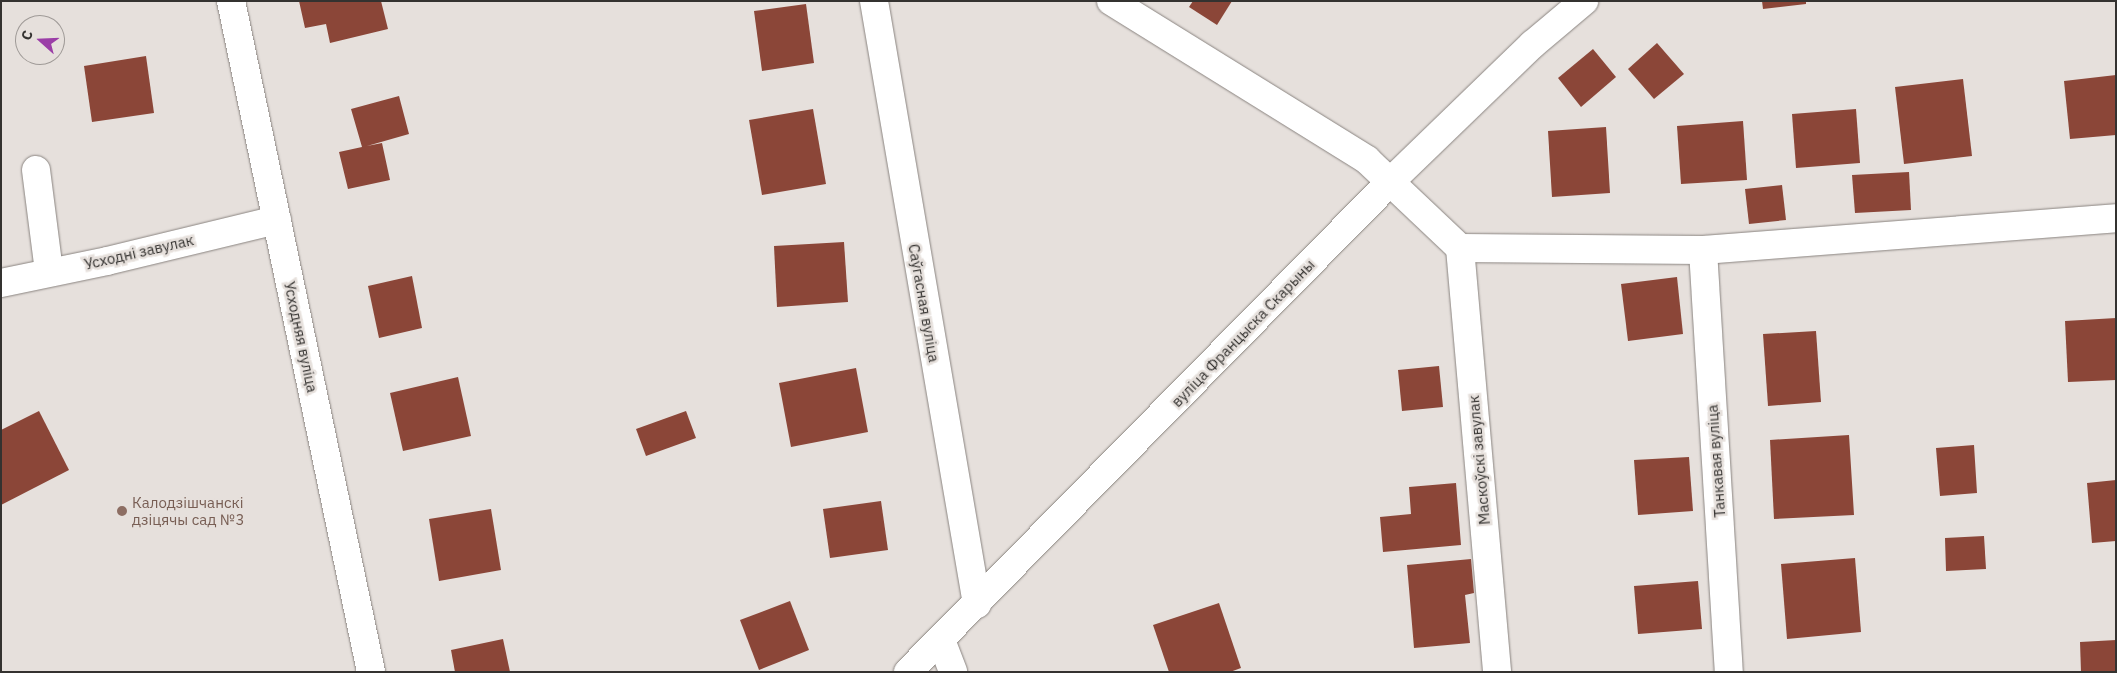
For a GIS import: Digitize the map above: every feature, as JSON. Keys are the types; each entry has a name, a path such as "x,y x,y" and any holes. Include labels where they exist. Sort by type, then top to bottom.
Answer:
{"street":[{"name":"Усходняя вуліца","path":"231,1 371,672"},
{"name":"Саўгасная вуліца","path":"874,1 977,604"},
{"path":"1111,1 1367,160 1460,248 1703,250 2116,218"},
{"name":"вуліца Францыска Скарыны","path":"908,672 1391,182 1533,44 1584,1"},
{"path":"36,170 49,272"},
{"name":"Усходні завулак","path":"1,283 108,261 277,220"},
{"name":"Маскоўскі завулак","path":"1460,248 1497,672"},
{"name":"Танкавая вуліца","path":"1703,250 1730,672"},
{"path":"940,640 953,672"}],"building":[{"path":"299,1 381,1 388,29 330,43 326,24 305,28"},
{"path":"1193,1 1232,1 1217,25 1189,7"},
{"path":"1762,1 1806,1 1806,4 1763,9"},
{"path":"806,4 814,63 762,71 754,11"},
{"path":"1657,43 1684,74 1654,99 1628,69"},
{"path":"1593,49 1616,77 1581,107 1558,78"},
{"path":"146,56 154,113 92,122 84,66"},
{"path":"2116,75 2116,135 2070,139 2064,81"},
{"path":"1963,79 1972,156 1904,164 1895,87"},
{"path":"399,96 409,134 367,146 382,143 390,180 348,189 339,152 362,147 351,109"},
{"path":"813,109 826,184 762,195 749,120"},
{"path":"1856,109 1860,163 1796,168 1792,114"},
{"path":"1743,121 1747,180 1681,184 1677,126"},
{"path":"1606,127 1610,193 1552,197 1548,131"},
{"path":"1909,172 1911,210 1855,213 1852,175"},
{"path":"1782,185 1786,220 1749,224 1745,189"},
{"path":"844,242 848,302 777,307 774,246"},
{"path":"412,276 422,328 379,338 368,286"},
{"path":"1677,277 1683,334 1628,341 1621,284"},
{"path":"2116,318 2116,380 2068,382 2065,321"},
{"path":"1816,331 1821,402 1768,406 1763,334"},
{"path":"1439,366 1443,407 1402,411 1398,370"},
{"path":"856,368 868,432 791,447 779,383"},
{"path":"458,377 471,436 403,451 390,393"},
{"path":"39,411 69,470 1,505 1,430"},
{"path":"686,411 696,438 646,456 636,429"},
{"path":"1849,435 1854,515 1774,519 1770,440"},
{"path":"1974,445 1977,493 1940,496 1936,448"},
{"path":"1689,457 1693,511 1638,515 1634,460"},
{"path":"2116,480 2116,541 2092,543 2087,483"},
{"path":"1456,483 1461,545 1383,552 1380,517 1411,514 1409,487"},
{"path":"881,501 888,550 830,558 823,509"},
{"path":"491,509 501,570 439,581 429,519"},
{"path":"1984,536 1986,569 1946,571 1945,538"},
{"path":"1855,558 1861,632 1787,639 1781,564"},
{"path":"1471,559 1474,593 1465,595 1470,643 1414,648 1407,565"},
{"path":"1698,581 1702,629 1638,634 1634,586"},
{"path":"790,601 809,650 759,670 740,620"},
{"path":"1219,603 1241,668 1230,672 1169,672 1153,625"},
{"path":"503,639 510,672 455,672 451,650"},
{"path":"2116,640 2116,672 2081,672 2080,642"}],"place":[{"name":"Калодзішчанскі дзіцячы сад №3","path":"122,511"}]}
